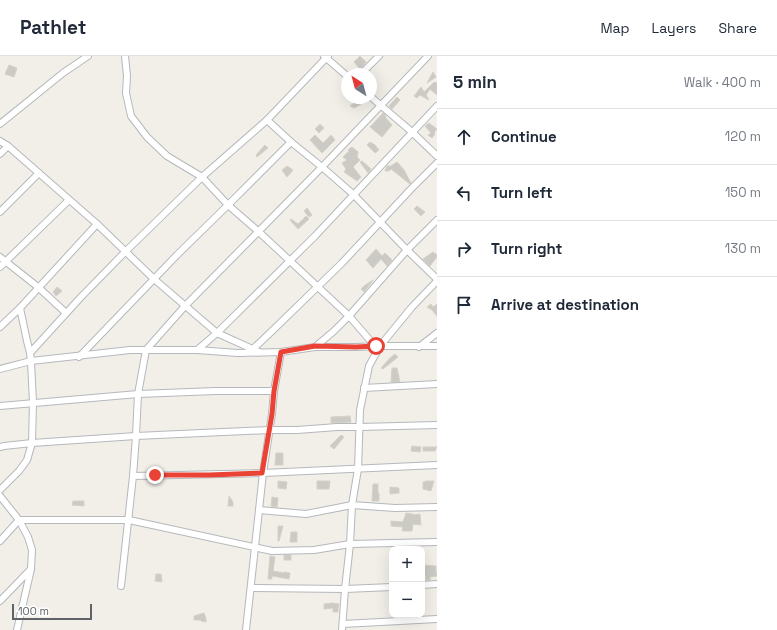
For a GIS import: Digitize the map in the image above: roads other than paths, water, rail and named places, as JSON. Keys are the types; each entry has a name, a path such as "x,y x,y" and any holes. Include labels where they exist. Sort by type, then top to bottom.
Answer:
{"street":[{"path":"0,124 63,72 88,56"},
{"path":"125,56 127,76 126,93 131,116 147,137 167,156 202,177 228,205 318,286 378,346"},
{"path":"367,68 379,56"},
{"path":"121,586 134,476 138,394 146,350 185,306 259,232 428,56"},
{"path":"30,353 126,251 202,177 268,120 326,57 341,71"},
{"path":"377,102 412,132 437,156"},
{"path":"197,350 315,236 437,106"},
{"path":"268,120 291,142 353,194 437,280 378,346 369,366 360,410 358,469 352,505 342,627 437,619"},
{"path":"0,141 8,146 97,224 154,279 217,332 260,352"},
{"path":"78,357 176,255 291,142"},
{"path":"0,154 8,146"},
{"path":"253,349 342,262 437,163"},
{"path":"0,212 39,173"},
{"path":"0,267 69,200"},
{"path":"315,346 334,331 349,316 407,250 437,220"},
{"path":"0,327 20,308 97,224"},
{"path":"0,257 38,287 66,313"},
{"path":"0,490 19,471 26,460 32,443 34,403 31,361 20,308"},
{"path":"419,346 437,333"},
{"path":"0,369 31,361 78,357 130,350 197,350 238,353 281,352 315,346 437,346"},
{"path":"246,630 262,473 281,352"},
{"path":"364,388 437,384"},
{"path":"0,406 138,394 216,391 274,391"},
{"path":"0,447 32,443 136,436 437,424"},
{"path":"134,476 262,473 437,465"},
{"path":"0,496 19,520 28,537 32,550 31,569 17,630"},
{"path":"259,510 306,514 352,505 395,508 437,507"},
{"path":"0,541 19,520 129,520 272,551 314,550 350,544 437,542"},
{"path":"0,601 31,569"},
{"path":"425,585 437,584"},
{"path":"251,588 345,589 389,586"}]}
